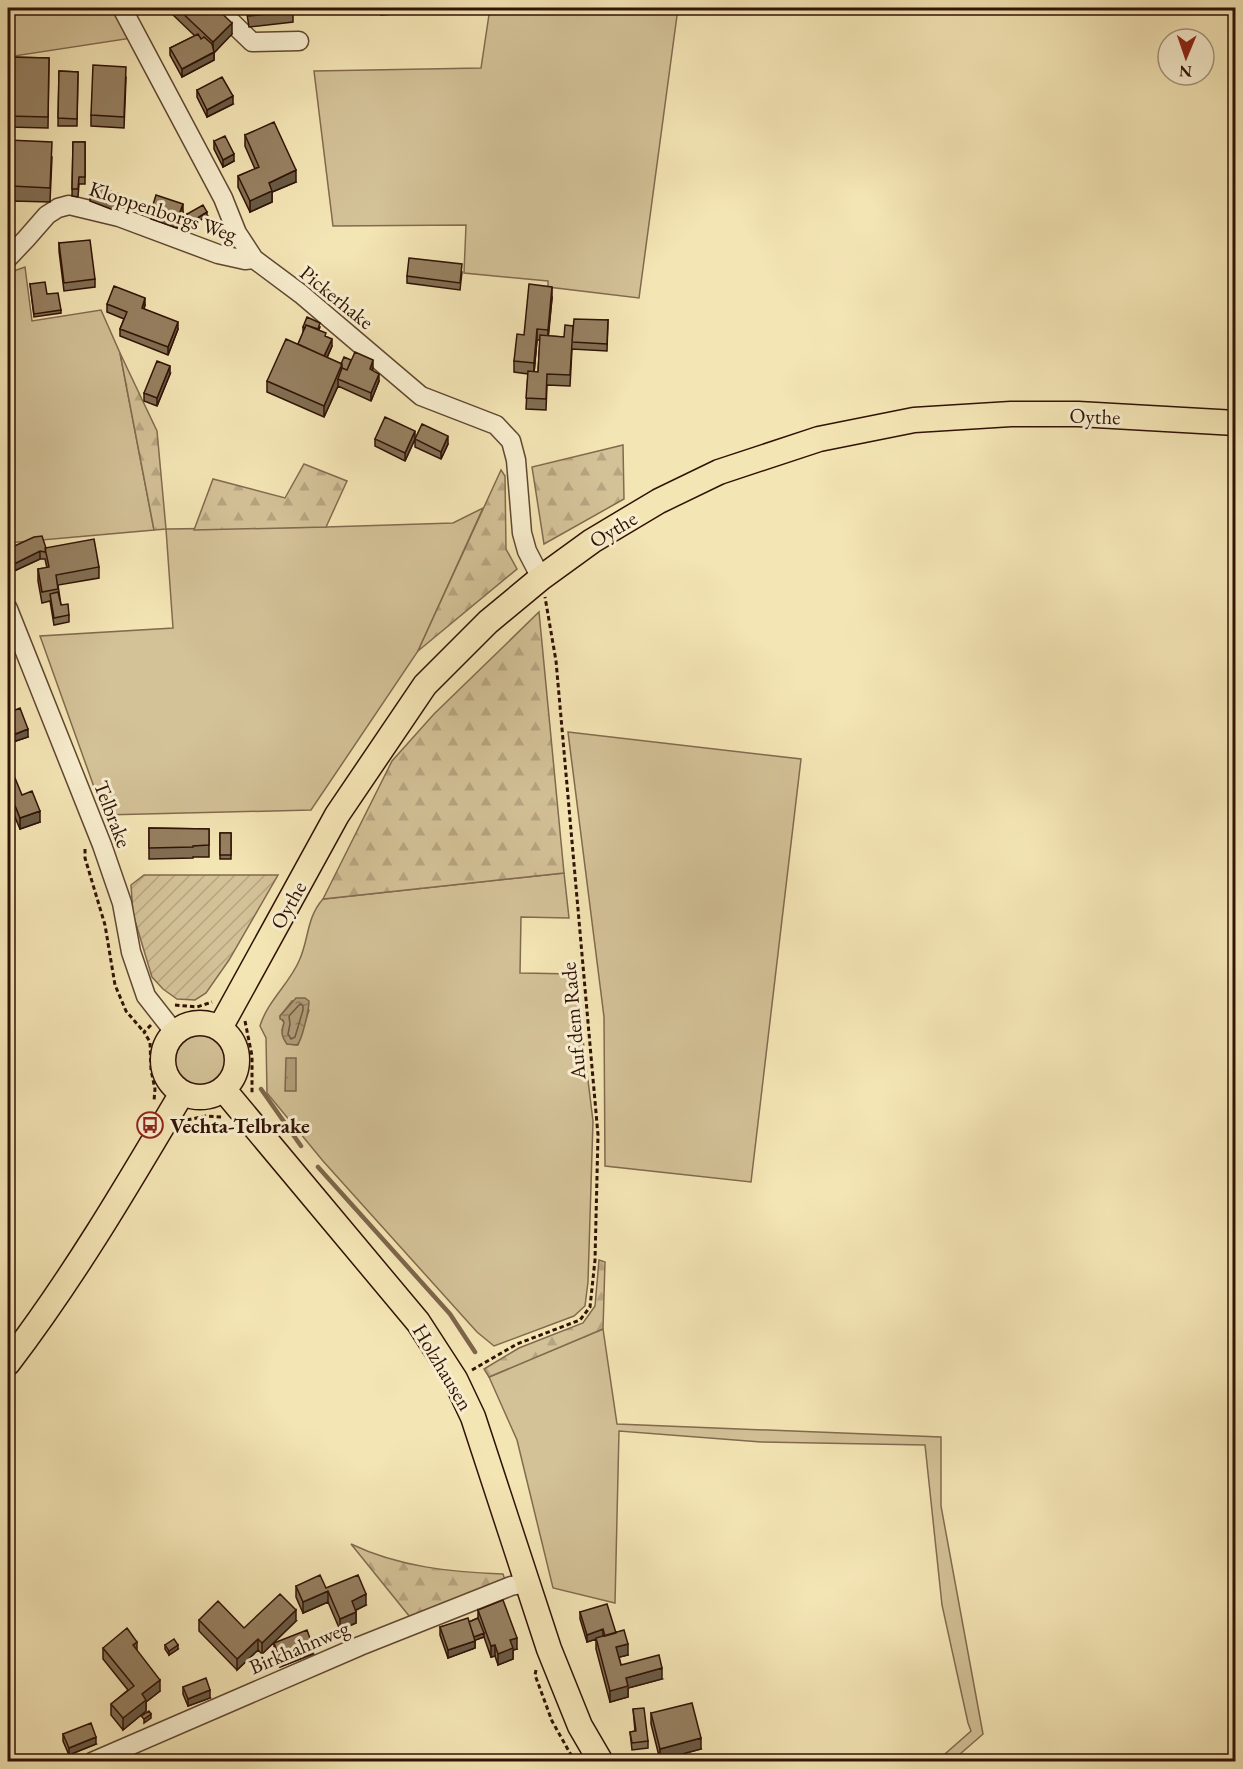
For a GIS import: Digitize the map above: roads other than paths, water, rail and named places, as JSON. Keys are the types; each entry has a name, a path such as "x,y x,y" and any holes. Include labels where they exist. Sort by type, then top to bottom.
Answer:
{"main road":[{"name":"Oythe","path":"220,1028 337,815 425,685 488,622 541,578 592,541 669,496 719,472 819,440 914,420 1011,414 1078,414 1236,423"},
{"path":"197,1023 220,1028 235,1046 238,1058 237,1070 232,1081 224,1090 214,1095 192,1097 182,1093 166,1076 163,1065 167,1024 185,1026 197,1023"},
{"name":"Holzhausen","path":"224,1090 418,1322 455,1379 473,1417 549,1649 579,1726 601,1761"},
{"path":"8,1363 39,1323 88,1251 182,1093"}],"street":[{"name":"Pickerhake","path":"122,8 223,198 237,233 254,259 301,294 421,396 496,425 511,441 516,460 522,532 527,551 541,578"},
{"path":"218,8 252,42 299,41"},
{"name":"Kloppenborgs Weg","path":"8,258 47,214 69,205 119,217 218,254 245,260 254,259"},
{"name":"Telbrake","path":"8,609 102,845 122,903 131,952 146,996 167,1024"},
{"name":"Birkhahnweg","path":"93,1761 360,1646 511,1586 526,1583"}],"water":[{"path":"296,998 305,998 309,1001 307,1017 297,1045 287,1044 285,1041 282,1034 284,1023 280,1019 280,1016"},
{"path":"286,1058 296,1058 296,1091 285,1091"}],"waterway":[{"path":"261,1089 301,1146"},
{"path":"318,1167 450,1314 475,1352"}],"place":[{"name":"Vechta-Telbrake","path":"150,1125"}]}
